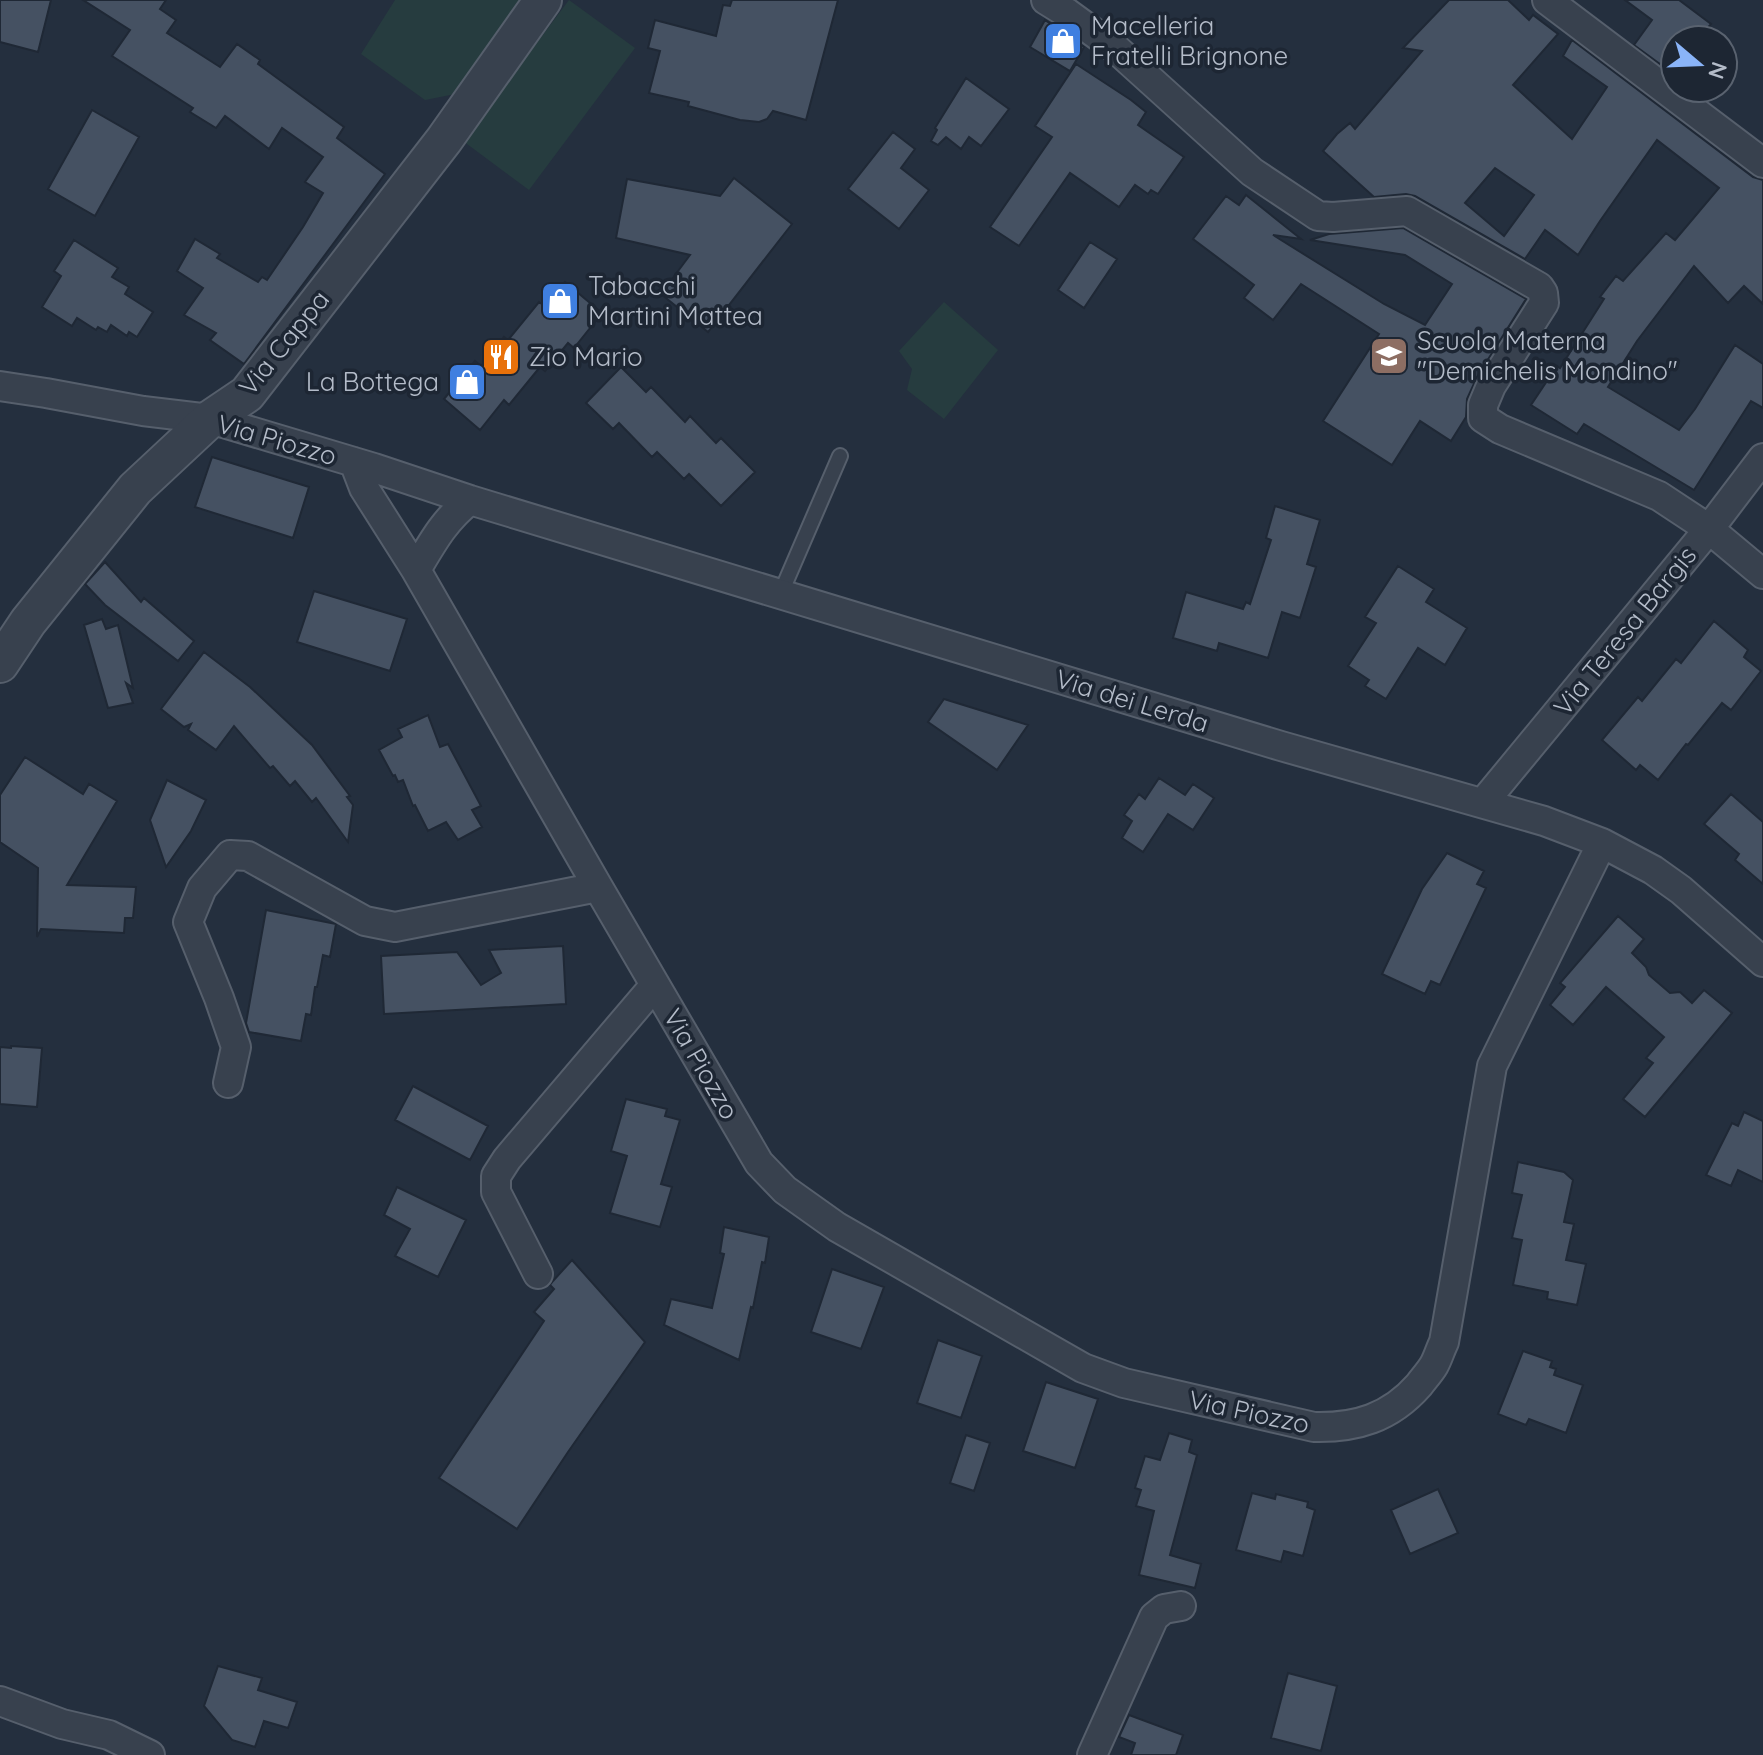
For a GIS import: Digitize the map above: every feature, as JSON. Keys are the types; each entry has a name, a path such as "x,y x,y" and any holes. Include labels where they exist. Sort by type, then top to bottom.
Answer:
{"street":[{"name":"Via Cappa","path":"0,664 28,622 135,489 210,419 247,394 444,140 543,0"},
{"path":"1046,0 1115,48 1252,172 1318,216 1407,211 1539,287 1544,303 1491,386 1483,405 1483,418 1500,429 1659,496 1709,529 1763,574"},
{"path":"1547,0 1763,163"},
{"name":"Via Piozzo","path":"0,386 143,411 210,419 354,462 364,488 416,570 759,1163 785,1190 837,1227 1083,1368 1124,1383 1314,1427 1337,1428 1363,1423 1391,1410 1411,1394 1433,1368 1444,1342 1492,1066 1602,843"},
{"name":"Via Teresa Bargis","path":"1483,803 1709,529 1763,458"},
{"name":"Via dei Lerda","path":"354,462 780,595 1281,746 1544,821 1602,843 1653,870 1681,890 1763,962"},
{"path":"416,570 439,531 470,500"},
{"path":"228,1083 236,1047 188,922 202,888 230,855 248,856 365,921 395,927 598,887"},
{"name":"Via Piozzo","path":"538,1274 496,1192 496,1176 507,1159 655,985"},
{"path":"1092,1755 1154,1617 1164,1609 1181,1606"},
{"path":"0,1701 62,1724 109,1735 150,1755"}],"lane":[{"path":"780,595 840,456"}],"green space":[{"path":"395,0 524,0 465,92 425,100 361,54"},
{"path":"569,0 635,48 529,190 463,141"},
{"path":"944,302 998,350 944,419 907,390 912,369 899,351"}],"building":[{"path":"0,0 51,0 38,52 0,42"},
{"path":"83,0 166,0 160,9 176,20 167,33 220,67 237,44 260,60 258,64 344,127 337,138 385,174 244,364 210,340 216,333 184,315 203,288 177,271 195,239 220,254 217,258 258,282 262,277 267,280 323,193 305,182 323,157 282,128 269,149 225,116 216,128 190,112 193,108 112,56 130,30"},
{"path":"732,0 838,0 806,120 773,111 767,119 759,122 740,120 688,106 689,102 649,93 660,51 648,48 655,20 716,36 723,5 730,6"},
{"path":"1449,0 1508,0 1529,20 1533,15 1558,34 1513,85 1572,139 1607,87 1563,56 1572,40 1753,177 1763,180 1763,304 1744,286 1728,303 1694,266 1637,341 1608,387 1679,430 1735,345 1763,364 1763,408 1751,401 1694,490 1584,424 1577,434 1531,405 1557,366 1560,368 1604,299 1600,297 1616,276 1623,281 1666,233 1675,240 1719,188 1657,140 1578,255 1545,230 1525,259 1415,196 1374,197 1323,151 1350,123 1355,129 1422,51 1403,48","holes":["1495,168 1534,195 1504,236 1465,203"]},
{"path":"1625,0 1679,0 1711,24 1659,24 1659,63 1634,45 1652,20"},
{"path":"1045,20 1084,47 1070,71 1030,47"},
{"path":"1076,64 1146,112 1138,125 1184,157 1158,194 1151,190 1148,194 1135,185 1119,207 1070,173 1019,246 990,227 1052,137 1035,126"},
{"path":"966,78 1009,109 981,146 969,137 961,149 946,137 938,145 931,141 937,130 935,128"},
{"path":"92,110 139,137 95,216 48,189"},
{"path":"893,132 915,149 901,168 929,190 899,229 848,189"},
{"path":"734,178 792,224 708,332 661,294 690,255 616,238 627,179 720,196"},
{"path":"1246,195 1301,239 1273,235 1384,304 1425,325 1452,284 1405,255 1310,240 1329,234 1403,228 1526,299 1477,377 1467,399 1466,417 1451,441 1420,421 1392,465 1323,421 1379,334 1301,284 1273,320 1244,298 1254,285 1193,239 1226,196 1239,205"},
{"path":"74,240 118,268 112,277 129,287 125,294 153,312 137,337 129,332 127,336 111,325 107,332 98,327 96,330 77,318 72,326 42,307 61,276 54,271"},
{"path":"1090,242 1117,259 1084,308 1058,290"},
{"path":"565,282 602,313 574,348 568,343 545,371 540,367 509,405 504,400 480,430 444,399 475,361 481,366 504,337 508,340 539,302 546,307"},
{"path":"621,367 646,392 651,387 685,422 690,416 716,443 721,438 755,472 721,506 689,474 684,479 657,452 652,457 619,423 613,429 586,403"},
{"path":"212,457 309,487 293,538 195,507"},
{"path":"1275,506 1320,520 1307,564 1316,567 1300,618 1282,612 1268,658 1219,643 1217,651 1173,638 1186,592 1243,609 1246,602 1250,604 1271,540 1266,538"},
{"path":"105,562 141,602 144,598 194,641 178,661 105,605 85,584"},
{"path":"1398,566 1434,589 1426,602 1467,628 1445,665 1418,648 1386,699 1365,686 1369,680 1348,666 1376,623 1365,617"},
{"path":"314,591 407,619 390,671 297,642"},
{"path":"102,619 106,629 118,625 133,688 126,683 133,703 108,708 84,625"},
{"path":"1714,621 1748,650 1744,657 1761,671 1731,710 1722,703 1658,780 1640,765 1636,770 1602,740 1638,697 1642,701 1676,659 1681,663"},
{"path":"204,652 250,687 312,745 350,796 347,797 353,805 348,842 316,798 312,802 295,781 290,786 234,726 216,750 188,730 191,724 184,727 161,709"},
{"path":"944,699 1028,725 997,770 928,722"},
{"path":"428,715 440,747 448,744 481,806 472,810 482,827 458,840 446,822 428,831 413,806 403,780 398,782 393,776 379,750 402,737 398,729"},
{"path":"25,757 83,794 89,784 117,801 67,885 136,887 133,918 125,918 124,933 41,929 37,937 38,868 0,842 0,795"},
{"path":"1159,778 1185,795 1193,784 1214,798 1193,830 1168,814 1143,852 1122,838 1132,821 1124,815 1139,794 1145,799"},
{"path":"167,780 206,800 191,831 166,867 150,820"},
{"path":"1731,794 1763,822 1763,884 1735,860 1739,854 1704,824"},
{"path":"1447,853 1484,871 1477,884 1486,888 1440,985 1431,981 1425,994 1382,974 1422,889"},
{"path":"266,910 336,924 330,957 323,955 311,1015 306,1014 301,1041 249,1032 246,1023"},
{"path":"1618,916 1644,939 1632,953 1646,967 1649,975 1670,993 1680,992 1692,1003 1704,990 1732,1013 1645,1117 1623,1099 1653,1063 1646,1058 1664,1037 1606,987 1573,1025 1550,1005 1565,987 1560,983"},
{"path":"563,946 566,1004 384,1014 381,956 457,952 481,985 501,973 489,950"},
{"path":"0,1047 42,1048 37,1107 0,1104"},
{"path":"413,1086 488,1126 470,1160 395,1120"},
{"path":"626,1099 667,1109 665,1116 680,1120 661,1184 672,1187 660,1227 610,1213 627,1156 611,1151"},
{"path":"1744,1112 1763,1121 1763,1182 1738,1170 1731,1186 1706,1175 1732,1123 1738,1126"},
{"path":"1518,1162 1564,1172 1573,1180 1564,1222 1574,1224 1566,1260 1586,1264 1577,1305 1547,1299 1548,1292 1513,1285 1522,1240 1512,1238 1522,1195 1512,1193"},
{"path":"397,1187 466,1220 438,1277 395,1256 410,1229 384,1215"},
{"path":"724,1227 769,1237 739,1360 664,1325 671,1299 712,1308 724,1254 720,1253"},
{"path":"572,1260 645,1342 517,1529 439,1478 544,1321 534,1312 554,1289 550,1285"},
{"path":"832,1269 884,1287 861,1349 811,1332"},
{"path":"938,1340 982,1356 961,1418 917,1403"},
{"path":"1523,1351 1552,1361 1550,1367 1556,1369 1554,1375 1583,1385 1566,1433 1529,1419 1526,1425 1498,1414"},
{"path":"1046,1382 1098,1399 1075,1468 1023,1451"},
{"path":"1169,1433 1192,1440 1189,1452 1197,1455 1170,1555 1201,1564 1195,1588 1139,1575 1154,1511 1136,1506 1141,1490 1135,1488 1145,1456 1160,1460"},
{"path":"966,1435 990,1443 974,1491 950,1483"},
{"path":"1438,1489 1458,1533 1410,1554 1391,1510"},
{"path":"1252,1493 1275,1499 1276,1494 1308,1502 1307,1507 1315,1510 1303,1556 1284,1551 1281,1562 1236,1550"},
{"path":"218,1666 262,1678 258,1690 297,1702 288,1728 264,1721 255,1747 232,1740 204,1706"},
{"path":"1288,1673 1337,1686 1321,1751 1271,1738"},
{"path":"1129,1715 1183,1735 1176,1755 1131,1755 1135,1743 1119,1737"}],"place":[{"name":"Macelleria Fratelli Brignone","path":"1063,41"},
{"name":"Tabacchi Martini Mattea","path":"560,301"},
{"name":"Scuola Materna \"Demichelis Mondino\"","path":"1389,356"},
{"name":"Zio Mario","path":"501,357"},
{"name":"La Bottega","path":"467,382"}]}
